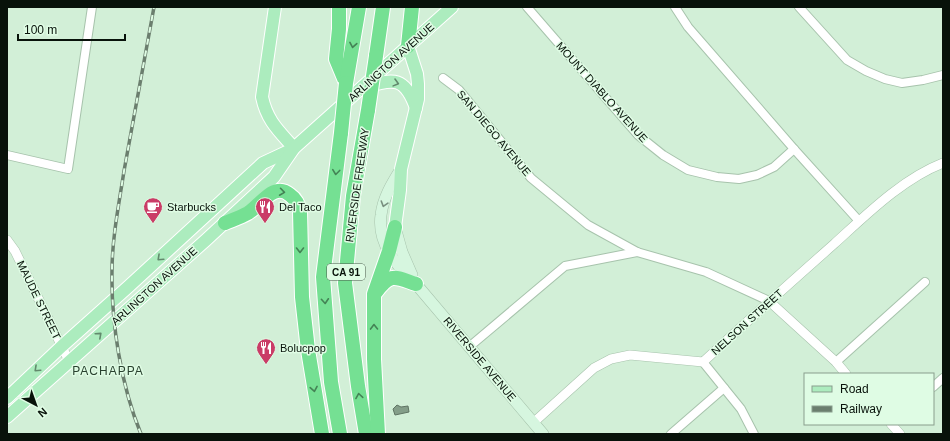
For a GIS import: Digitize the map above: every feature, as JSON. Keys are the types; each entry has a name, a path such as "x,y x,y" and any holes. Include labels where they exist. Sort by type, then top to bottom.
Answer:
{"highway":[{"path":"339,7 339,30 336,59 346,83"},
{"name":"RIVERSIDE FREEWAY","path":"340,434 331,382 323,278 346,83 360,7"},
{"name":"RIVERSIDE FREEWAY","path":"366,434 344,283 353,196 368,110 383,7"},
{"path":"408,46 412,7"},
{"path":"225,223 248,213 268,195 276,191 288,193 298,203 300,211 302,297 308,350 322,434"},
{"path":"378,434 374,359 374,294 389,251 395,227"},
{"path":"374,294 384,281 392,278 402,279 416,284"}],"main road":[{"path":"275,7 262,97 269,118 294,148"},
{"name":"ARLINGTON AVENUE","path":"7,417 225,223 274,177 294,148 452,7"},
{"name":"RIVERSIDE AVENUE","path":"408,46 417,74 418,99 401,169 395,227 404,258 416,284"},
{"path":"363,87 384,81 396,82 406,87 416,108"},
{"name":"ARLINGTON AVENUE","path":"7,398 263,163 294,148"},
{"name":"RIVERSIDE AVENUE","path":"401,169 383,203 380,216 381,230 385,244 405,274 416,284 543,434"}],"street":[{"path":"7,155 68,169 92,7"},
{"name":"MOUNT DIABLO AVENUE","path":"527,7 638,135 663,155 688,170 716,177 739,179 757,175 774,167 794,150"},
{"path":"675,7 688,27 794,150 859,221"},
{"path":"799,7 847,60 866,71 885,79 902,83 943,75"},
{"name":"SAN DIEGO AVENUE","path":"443,78 459,90 531,178 588,225 637,252 706,272 769,301 836,362 845,373"},
{"name":"NELSON STREET","path":"533,422 594,368 611,359 630,355 702,362 859,221 909,180 929,169 943,164"},
{"name":"MAUDE STREET","path":"7,240 15,250 69,361"},
{"path":"469,347 564,266 637,252"},
{"path":"836,362 925,282"},
{"path":"702,362 742,409 754,434"},
{"path":"934,386 943,378"},
{"path":"671,434 724,388"},
{"path":"892,425 900,434"}],"shaded area":[{"path":"397,405 401,407 408,406 409,412 395,415 393,409"}],"railway":[{"path":"141,434 128,395 115,332 112,291 112,259 124,171 154,7"}],"place":[{"name":"Starbucks","path":"153,224"},
{"name":"Del Taco","path":"265,224"},
{"name":"Bolucpop","path":"266,365"}],"district":[{"name":"PACHAPPA","path":"108,371"}]}
